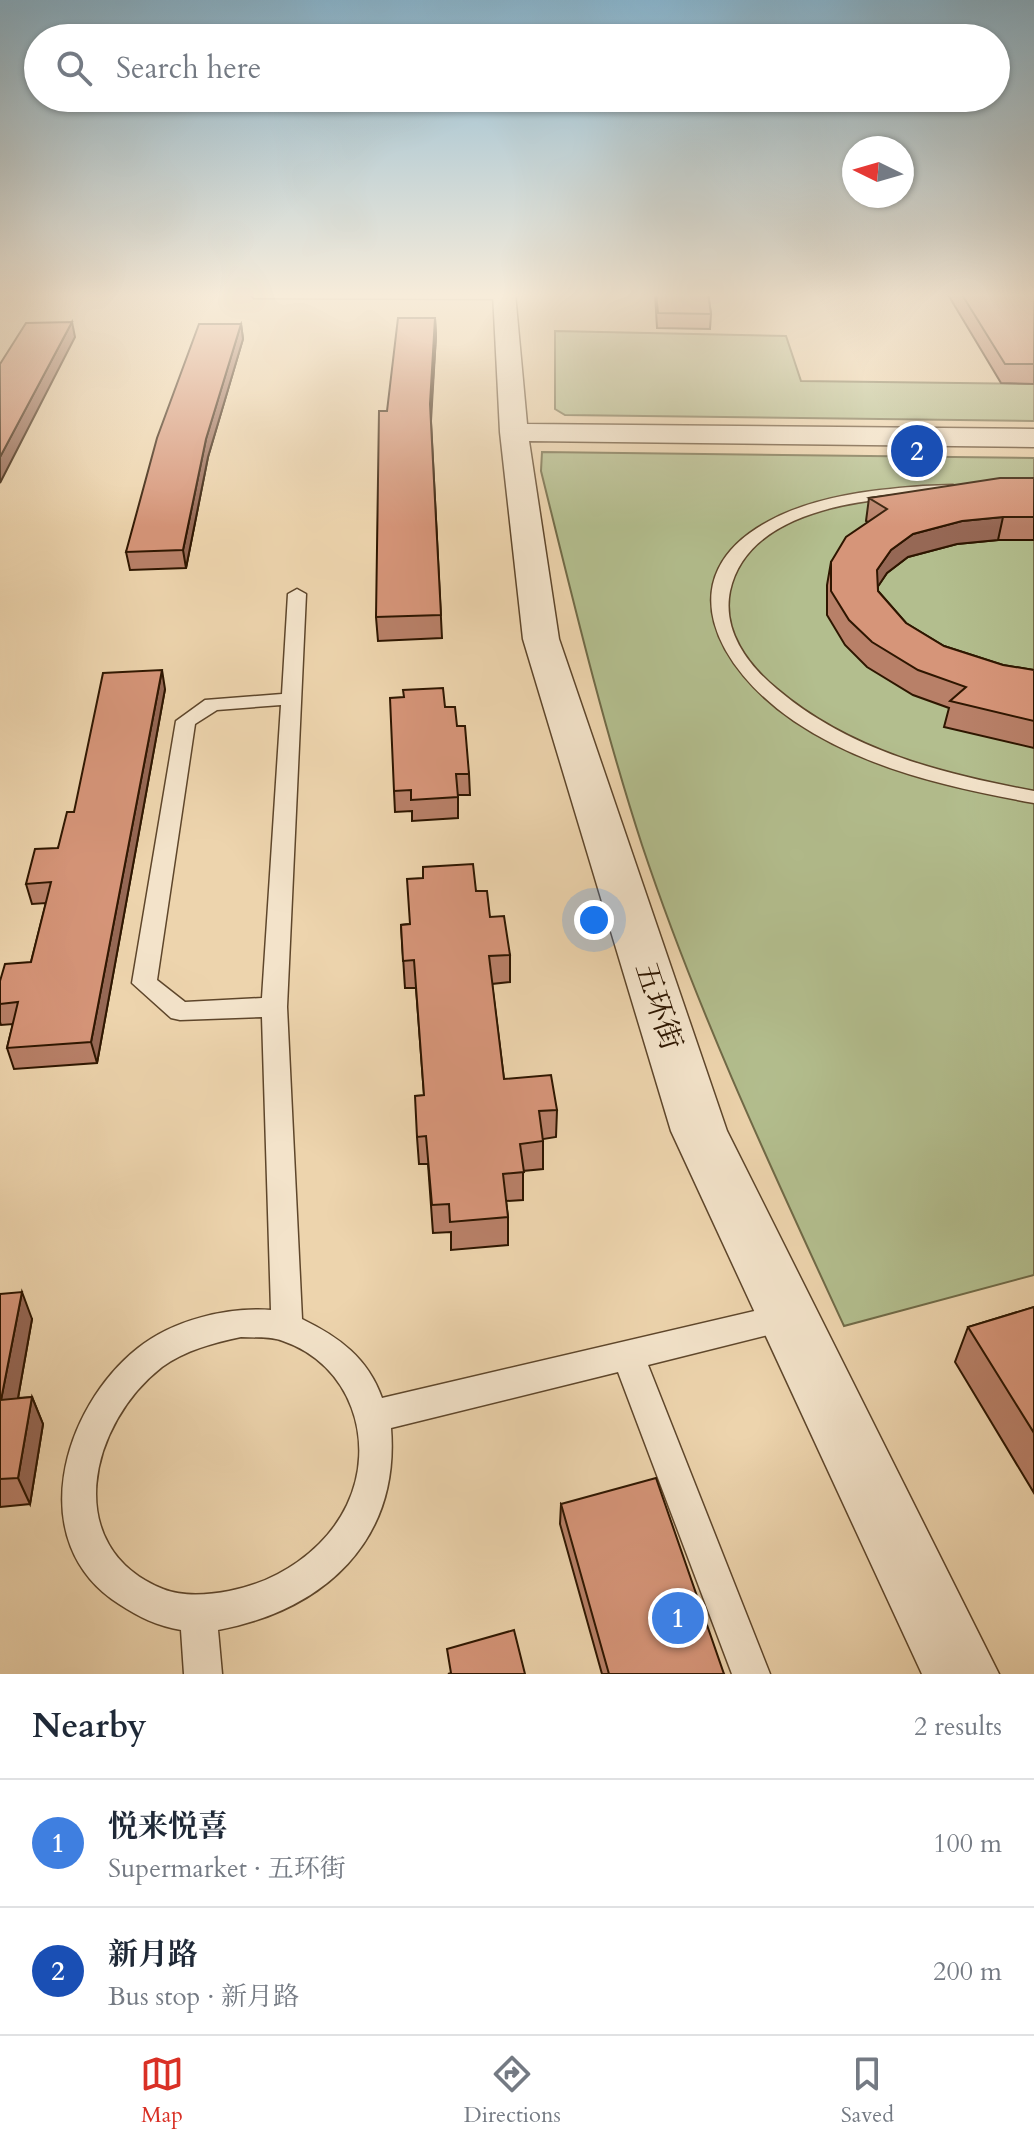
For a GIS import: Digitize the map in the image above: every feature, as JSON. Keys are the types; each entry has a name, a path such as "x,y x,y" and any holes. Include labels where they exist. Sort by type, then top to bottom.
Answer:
{"street":[{"name":"五环街","path":"510,371 514,432 541,639 699,1131 961,1674"},
{"path":"514,432 1034,438"}],"lane":[{"path":"970,490 907,491 850,499 778,523 759,534 731,562 723,578 719,613 734,653 750,674 797,714 829,733 920,771 1034,797"},
{"path":"287,1327 274,1007 297,594"},
{"path":"274,1007 180,1011 144,983 186,721 212,704 291,699"},
{"path":"374,1416 789,1317"},
{"path":"241,1323 287,1327 327,1345 357,1375 374,1416 377,1460 365,1506 338,1550 298,1584 250,1607 198,1614 148,1602 107,1574 84,1532 77,1484 89,1435 114,1392 151,1357 195,1333 241,1323"},
{"path":"628,1356 751,1674"},
{"path":"198,1614 203,1674"}],"green space":[{"path":"555,371 798,371 801,381 1034,384 1034,421 565,415 555,409"},
{"path":"542,452 1034,458 1034,1275 844,1326 711,1028 663,907 614,752 576,612 541,471"}],"building":[{"path":"0,371 46,371 0,457"},
{"path":"182,371 227,371 206,439 183,550 126,552 157,438"},
{"path":"392,371 432,371 430,404 441,615 376,617 379,411 387,411"},
{"path":"1000,478 1034,478 1034,517 962,521 913,534 891,550 877,570 878,591 906,623 944,646 1003,665 1034,670 1034,721 950,701 966,687 918,670 872,642 849,620 831,591 831,562 846,537 887,509 869,498"},
{"path":"162,670 91,1042 7,1048 18,1002 0,1004 0,981 5,964 31,962 51,882 26,884 35,849 58,848 67,812 74,812 103,673"},
{"path":"443,688 445,707 455,707 457,726 465,726 469,774 456,774 458,797 411,800 411,790 394,791 390,698 404,697 403,690"},
{"path":"473,864 476,891 487,891 490,917 504,916 510,955 489,956 504,1079 551,1075 557,1110 539,1111 543,1141 520,1144 524,1172 503,1174 508,1217 450,1222 449,1204 432,1205 426,1136 417,1137 415,1096 424,1095 414,960 403,961 401,925 410,924 407,879 423,878 423,867"},
{"path":"22,1292 1,1400 32,1397 18,1478 0,1479 0,1294"},
{"path":"1034,1307 1034,1433 968,1327"},
{"path":"656,1478 724,1674 609,1674 561,1504"},
{"path":"514,1630 525,1674 448,1674 451,1673 447,1649"}],"place":[{"name":"新月路","path":"917,451"},
{"name":"悦来悦喜","path":"678,1618"}]}
